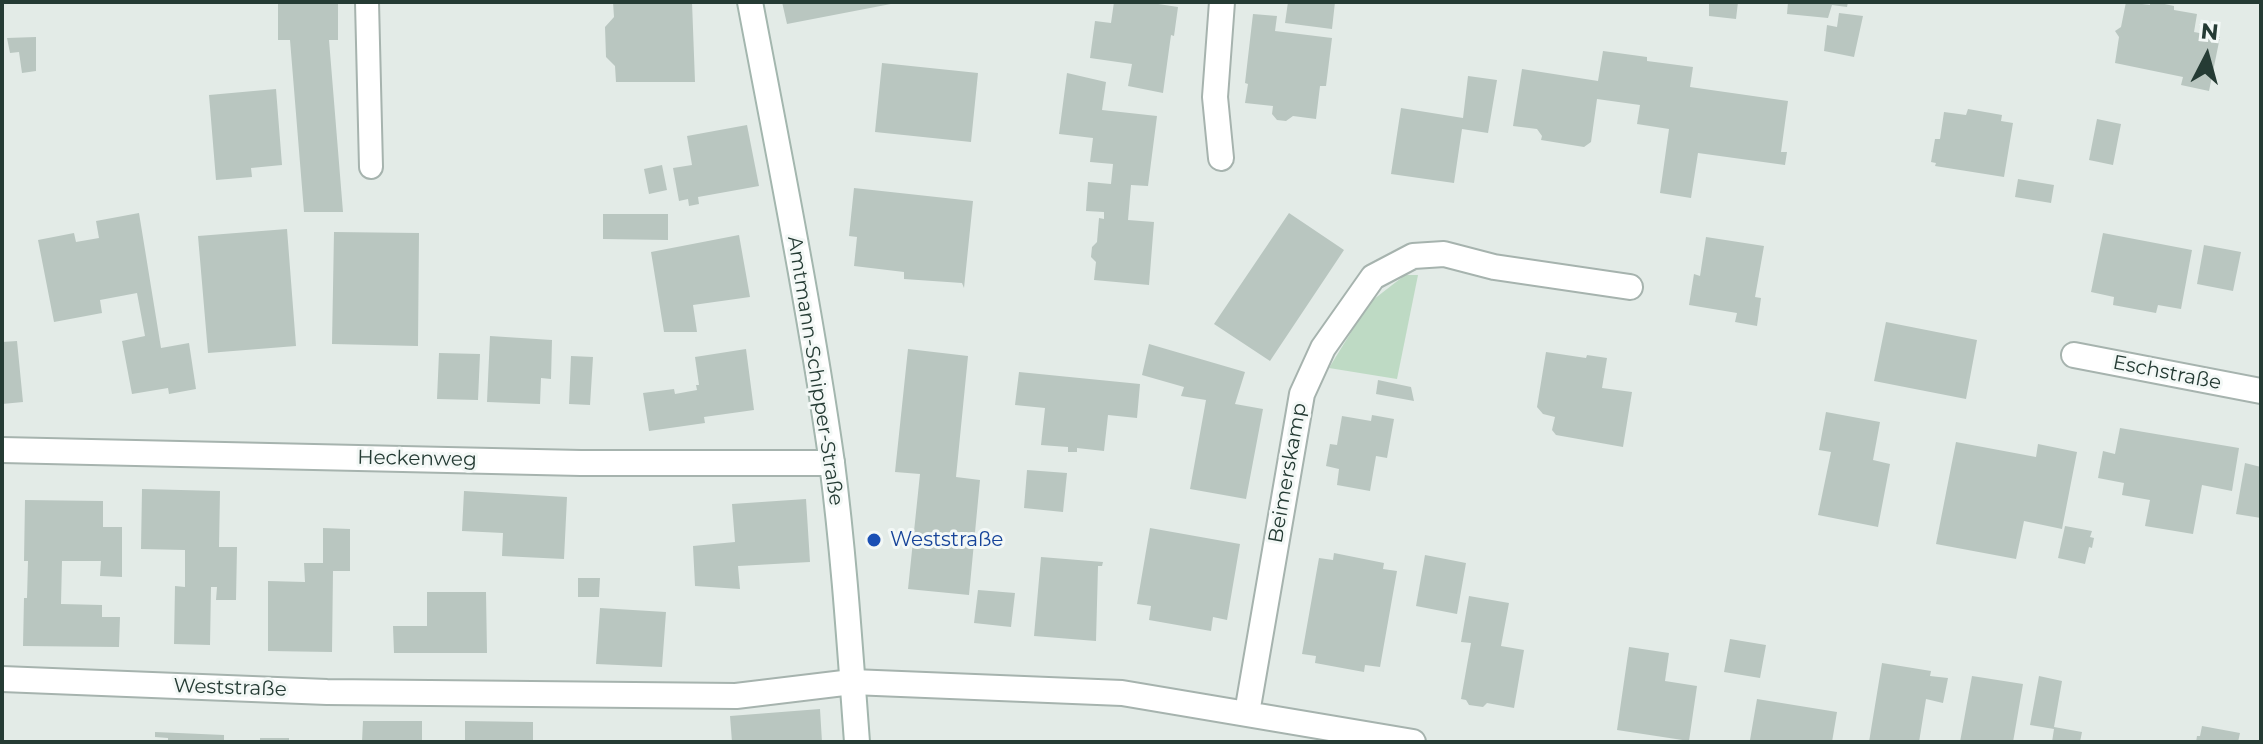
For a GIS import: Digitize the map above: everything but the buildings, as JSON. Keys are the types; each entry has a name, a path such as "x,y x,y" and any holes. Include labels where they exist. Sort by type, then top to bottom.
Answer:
{"street":[{"name":"Amtmann-Schipper-Straße","path":"750,2 810,325 832,463 857,742"},
{"path":"1221,158 1215,97 1222,2"},
{"name":"Beimerskamp","path":"1247,713 1302,394 1323,348 1373,277 1413,256 1444,254 1494,267 1630,287"},
{"name":"Eschstraße","path":"2074,355 2261,391"},
{"name":"Heckenweg","path":"2,450 581,463 832,463"},
{"name":"Weststraße","path":"2,679 327,692 736,696 852,682 1122,693 1413,742"}],"lane":[{"path":"367,2 371,167"}],"green space":[{"path":"1405,275 1418,275 1397,379 1329,368 1369,303"}],"place":[{"name":"Weststraße","path":"874,540"}]}
